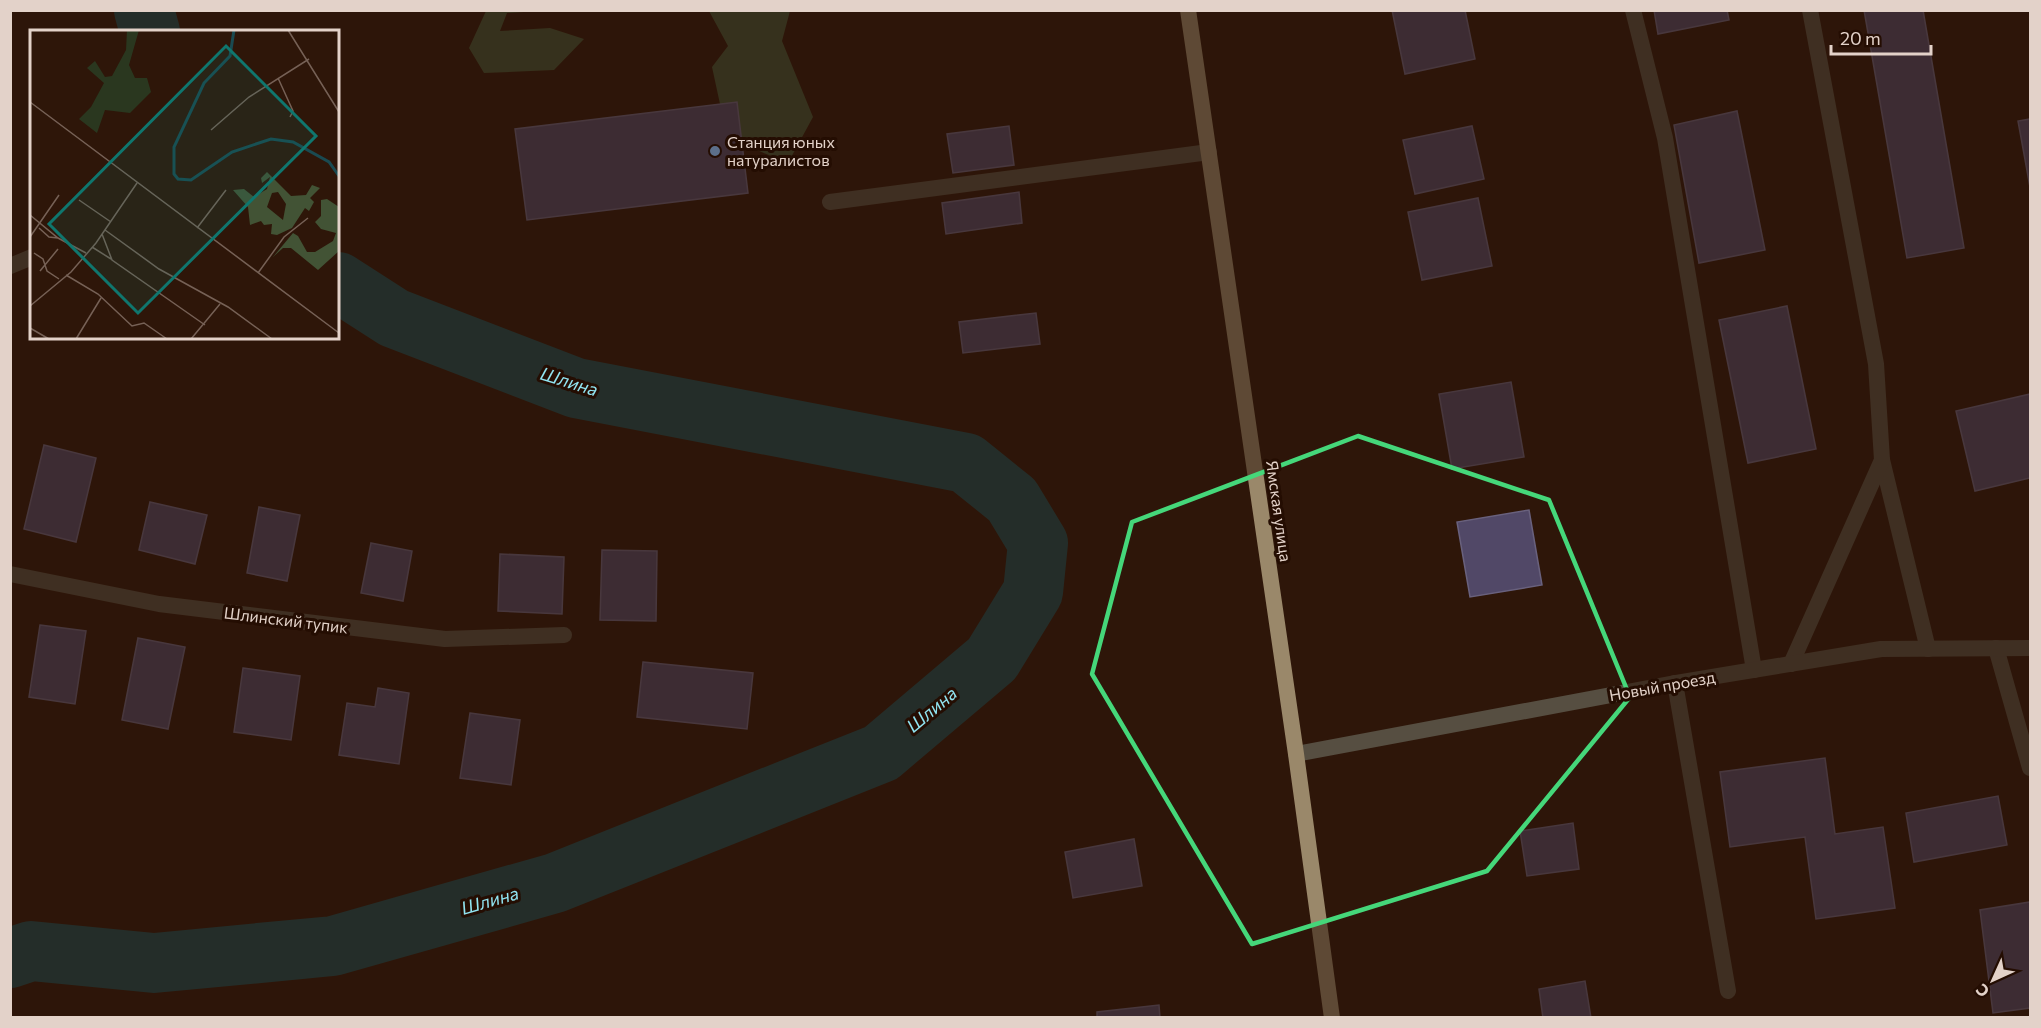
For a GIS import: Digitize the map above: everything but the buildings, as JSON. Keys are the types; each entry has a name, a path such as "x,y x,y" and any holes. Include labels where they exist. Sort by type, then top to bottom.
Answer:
{"highway":[{"name":"Ямская улица","path":"1188,10 1332,1017"}],"street":[{"path":"1633,10 1665,138 1754,670"},
{"path":"1810,10 1876,364 1882,460 1928,649"},
{"path":"830,202 1209,152"},
{"path":"10,266 30,258"},
{"path":"1791,664 1882,460"},
{"name":"Шлинский тупик","path":"10,574 159,604 445,639 564,634"},
{"path":"1996,648 2031,768"},
{"name":"Новый проезд","path":"1296,754 1675,683 1881,649 2031,648"},
{"path":"1675,683 1728,991"}],"highlighted area":[{"path":"1358,436 1549,500 1630,697 1487,871 1252,944 1092,674 1132,522"}],"green space":[{"path":"486,11 539,11 507,13 500,31 550,28 584,39 554,70 484,73 469,48"},
{"path":"709,11 790,11 782,41 813,117 788,163 747,146 720,104 712,67 728,46"}],"waterway":[{"name":"Шлина","path":"144,10 149,30"},
{"name":"Шлина","path":"10,958 31,951 154,963 333,946 555,883 881,753 992,659 1033,592 1038,543 1012,500 966,463 576,388 394,318 339,283"}],"place":[{"name":"Станция юных натуралистов","path":"715,151"}]}
